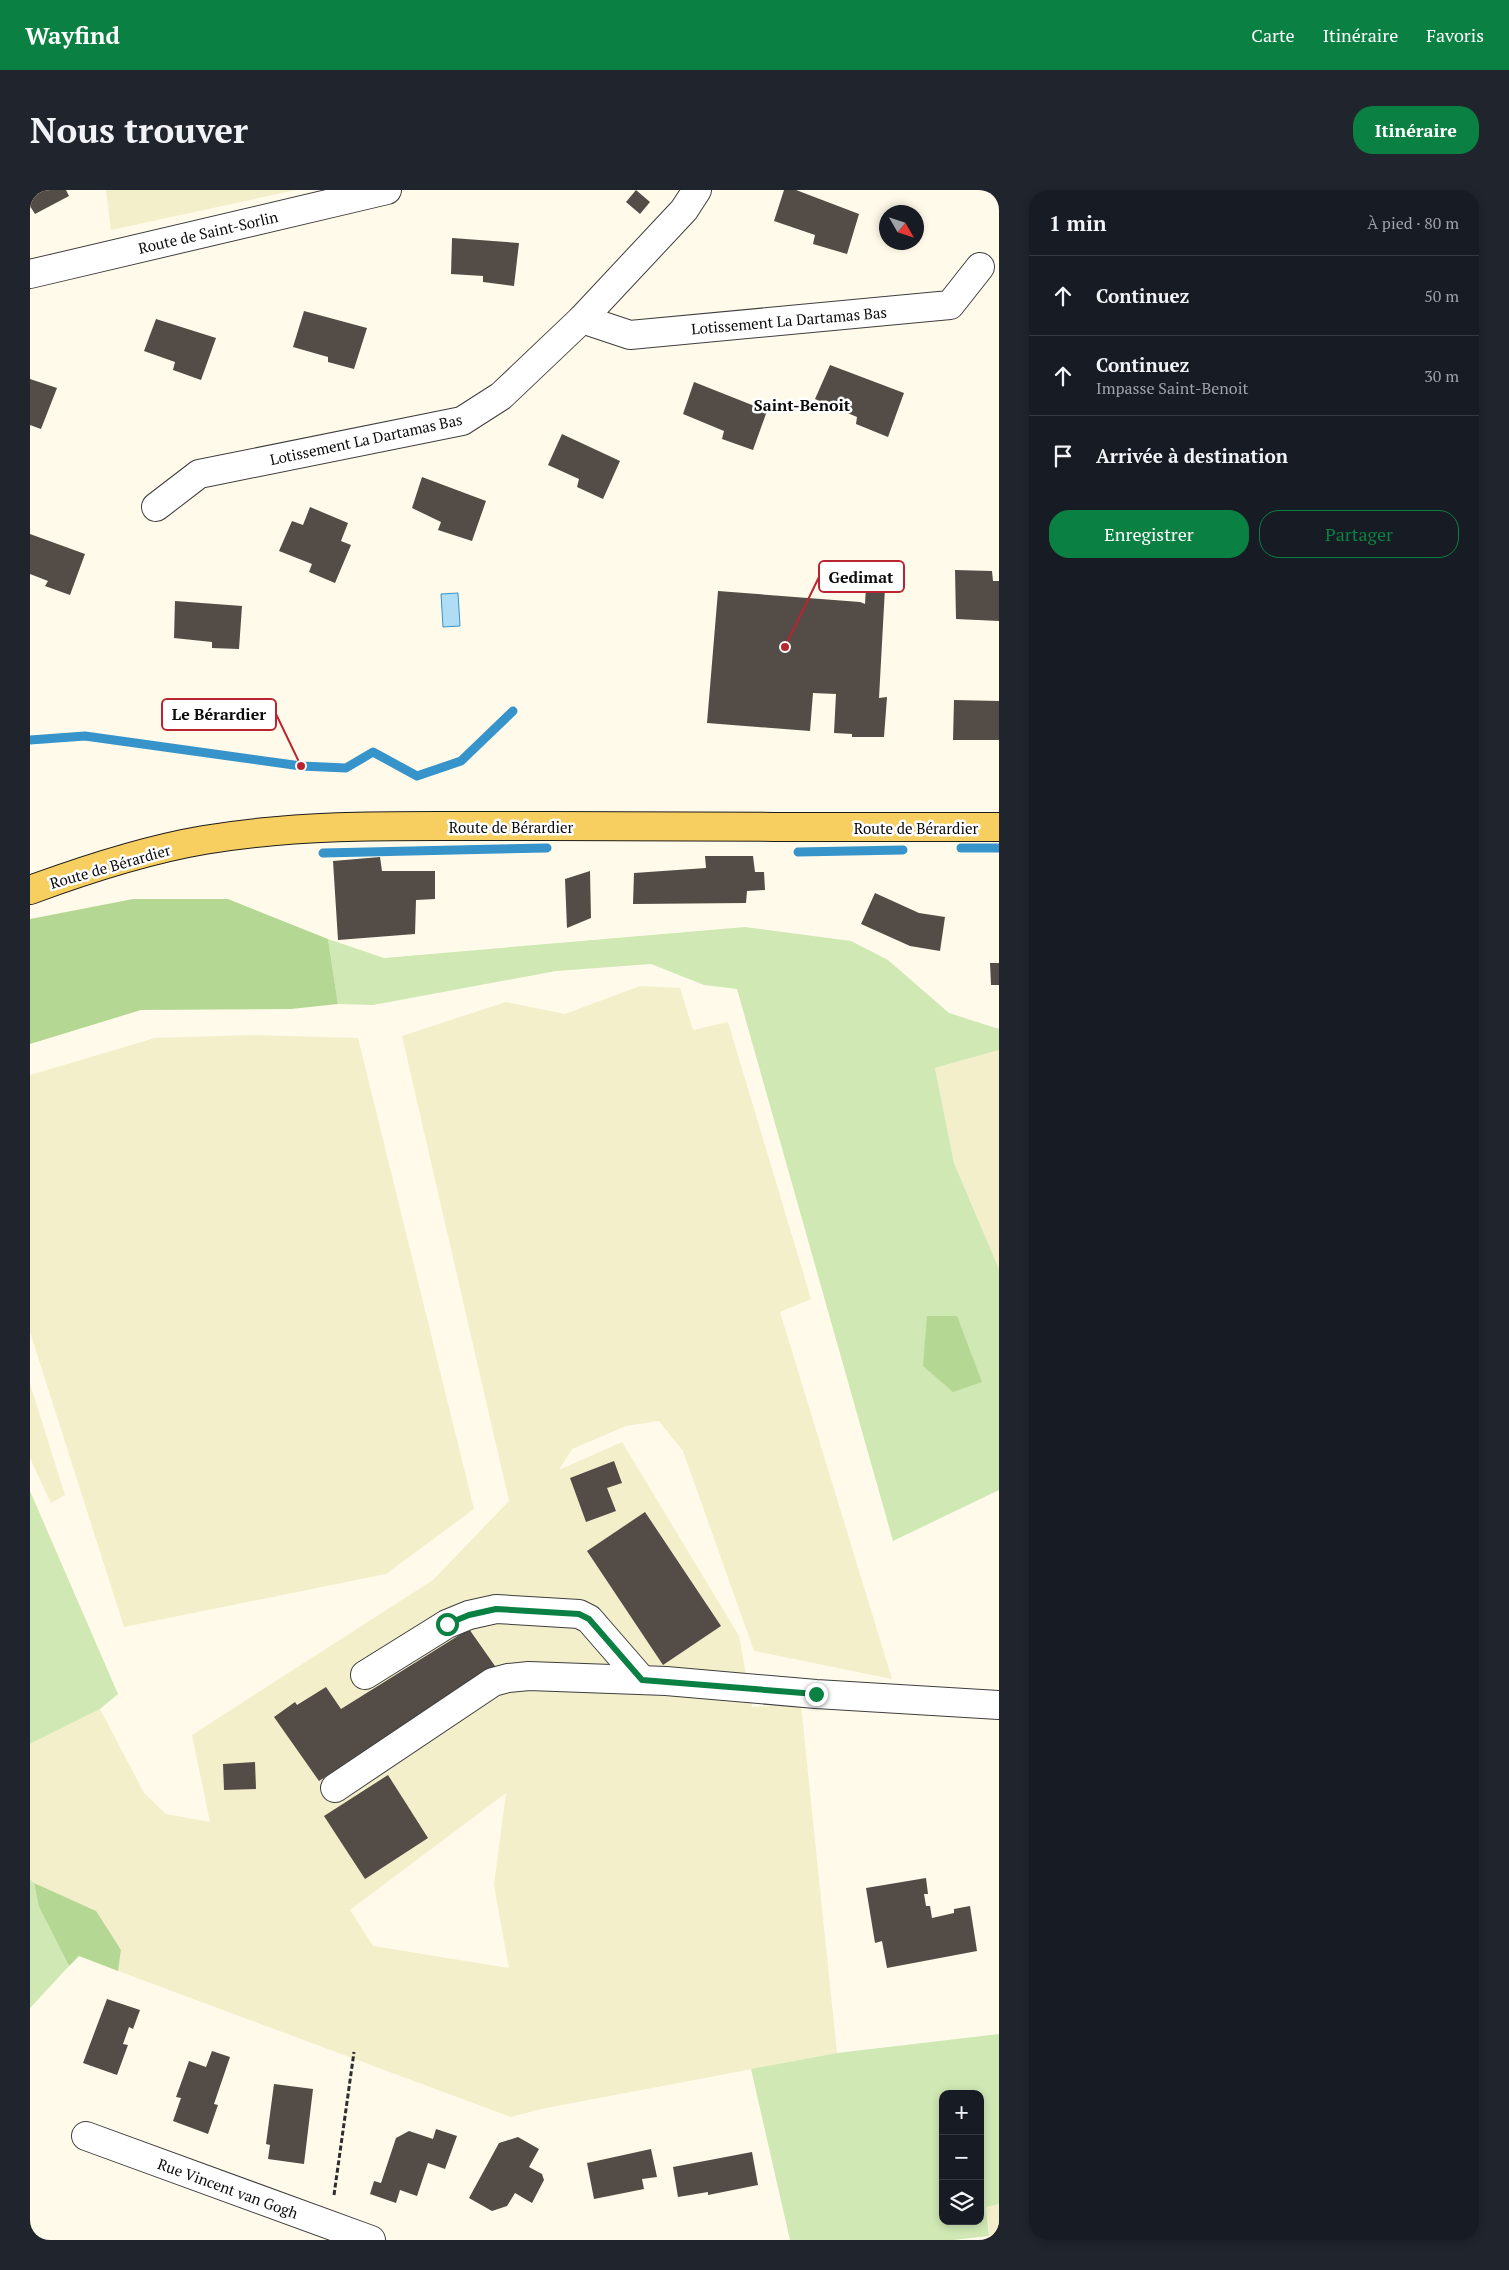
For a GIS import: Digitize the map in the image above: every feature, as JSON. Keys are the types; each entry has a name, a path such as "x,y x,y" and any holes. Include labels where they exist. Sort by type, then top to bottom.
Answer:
{"main road":[{"name":"Route de Bérardier","path":"30,890 78,872 135,856 203,840 266,832 343,828 458,827 999,828"}],"street":[{"name":"Route de Saint-Sorlin","path":"30,274 387,190"},
{"name":"Lotissement La Dartamas Bas","path":"156,507 199,474 462,420 502,396 582,319 684,210 697,190"},
{"name":"Lotissement La Dartamas Bas","path":"582,319 630,335 950,306 980,267"},
{"path":"365,1676 447,1624 469,1615 496,1609 579,1614 589,1619 654,1681"},
{"path":"335,1788 493,1682 508,1678 529,1676 654,1681 816,1694 999,1705"},
{"name":"Rue Vincent van Gogh","path":"86,2136 370,2240"}],"path":[{"path":"330,2225 354,2052"}],"shaded area":[{"path":"106,190 296,190 111,230"},
{"path":"640,986 680,988 693,1030 728,1022 811,1299 780,1312 892,1679 754,1651 683,1451 659,1421 626,1426 572,1449 559,1470 622,1442 739,1636 752,1707 801,1705 837,2053 541,2109 511,2117 118,1971 121,1950 60,1896 34,1883 30,1879 30,1744 100,1709 144,1793 166,1814 210,1822 192,1735 433,1580 509,1501 402,1036 506,1002 565,1014","holes":["506,1793 494,1885 509,1968 373,1946 350,1910"]},
{"path":"251,1035 358,1038 474,1509 386,1574 124,1627 30,1332 30,1075 155,1038"},
{"path":"999,1050 999,1269 954,1163 935,1068"},
{"path":"30,1384 65,1495 51,1503 30,1458"},
{"path":"999,2204 999,2240 990,2240 986,2206"}],"green space":[{"path":"133,899 228,899 328,939 338,1004 291,1009 141,1010 30,1044 30,919"},
{"path":"745,927 851,941 888,960 949,1013 999,1029 999,1050 935,1068 954,1163 999,1269 999,1490 893,1541 737,989 704,985 651,964 556,971 373,1005 338,1004 328,939 384,958"},
{"path":"927,1316 957,1316 982,1382 953,1392 923,1366"},
{"path":"30,1491 118,1694 100,1709 30,1744"},
{"path":"30,1879 34,1883 39,1907 69,1966 30,2008"},
{"path":"34,1883 96,1911 121,1950 118,1971 79,1956 69,1966 39,1907"},
{"path":"999,2034 999,2204 986,2207 989,2236 953,2240 790,2240 751,2069 837,2053"}],"water":[{"path":"458,593 460,626 443,627 441,594"}],"building":[{"path":"30,190 66,190 69,196 35,214 30,206"},
{"path":"636,190 650,202 640,214 626,202"},
{"path":"784,190 796,190 859,214 847,254 813,244 815,235 774,221"},
{"path":"452,238 519,243 514,286 483,282 483,276 451,274"},
{"path":"304,311 367,328 354,369 328,362 328,357 293,347"},
{"path":"156,319 216,338 201,380 173,370 175,362 144,351"},
{"path":"830,365 904,393 888,437 856,424 857,417 815,399"},
{"path":"30,379 57,388 41,429 30,425"},
{"path":"694,382 767,411 753,450 722,439 724,431 683,414"},
{"path":"562,434 620,461 603,499 577,487 579,479 548,465"},
{"path":"422,477 486,501 472,541 438,530 441,522 412,508"},
{"path":"310,507 348,523 341,541 351,545 335,583 309,572 312,564 279,551 292,521 303,525"},
{"path":"30,534 85,554 70,595 45,586 48,581 30,574"},
{"path":"955,570 992,571 993,581 999,581 999,621 956,619"},
{"path":"866,587 885,588 879,698 887,697 884,737 852,737 852,734 834,733 836,694 813,693 810,731 707,723 718,591 860,602 865,604"},
{"path":"175,601 242,606 239,649 212,648 212,642 174,638"},
{"path":"954,700 999,701 999,740 953,740"},
{"path":"705,856 753,856 755,872 764,872 765,890 747,891 746,903 633,904 634,873 706,868"},
{"path":"380,857 382,871 435,871 435,899 416,900 415,934 338,940 333,861"},
{"path":"590,871 591,918 567,928 565,879"},
{"path":"875,893 919,913 945,917 940,951 910,946 861,924"},
{"path":"990,963 999,963 999,985 991,985"},
{"path":"614,1461 622,1483 607,1488 616,1511 586,1522 570,1478"},
{"path":"645,1512 721,1626 663,1665 587,1551"},
{"path":"469,1629 495,1666 319,1781 274,1717 295,1702 297,1705 326,1687 341,1709"},
{"path":"255,1762 256,1789 224,1790 223,1764"},
{"path":"388,1775 428,1838 365,1879 324,1816"},
{"path":"926,1878 928,1894 924,1894 926,1906 930,1906 932,1918 954,1913 954,1909 970,1906 977,1951 887,1968 882,1941 875,1943 866,1888"},
{"path":"107,1999 140,2010 133,2029 129,2027 123,2044 128,2045 117,2075 83,2063"},
{"path":"212,2051 230,2057 214,2104 218,2105 208,2134 173,2121 181,2098 176,2097 189,2061 206,2067"},
{"path":"274,2084 313,2089 304,2164 268,2159 270,2145 266,2144"},
{"path":"436,2129 457,2136 445,2169 428,2163 417,2196 400,2190 396,2203 370,2194 374,2181 381,2183 396,2138 409,2131 433,2139"},
{"path":"518,2137 539,2149 529,2167 542,2174 544,2180 532,2203 515,2193 507,2206 492,2211 469,2198 499,2143"},
{"path":"651,2149 657,2177 642,2179 644,2189 594,2199 587,2163"},
{"path":"752,2152 758,2185 708,2195 708,2192 678,2197 673,2167"}],"waterway":[{"path":"30,740 85,736 301,766 346,768 373,752 417,776 461,761 513,711"},
{"path":"323,853 547,848"},
{"path":"961,848 999,848"},
{"path":"798,852 903,850"}],"place":[{"name":"Gedimat","path":"785,647"},
{"name":"Le Bérardier","path":"301,766"}],"district":[{"name":"Saint-Benoit","path":"802,405"}],"route":[{"path":"447,1624 469,1615 496,1609 579,1614 589,1619 642,1680 816,1694"}]}
